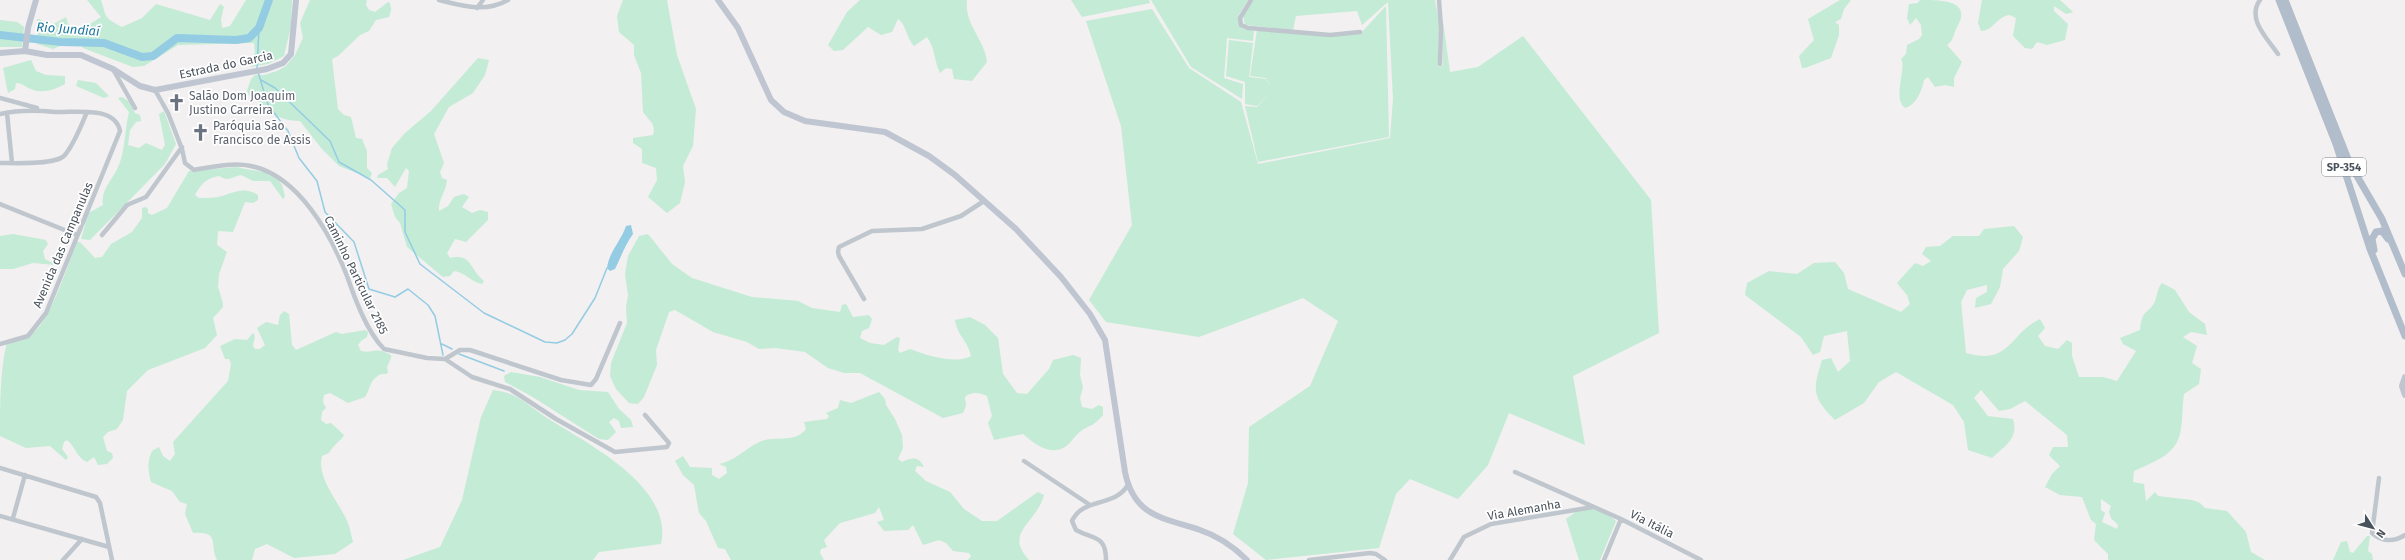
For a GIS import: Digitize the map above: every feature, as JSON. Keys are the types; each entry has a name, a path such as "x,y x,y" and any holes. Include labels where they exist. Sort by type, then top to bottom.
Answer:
{"main road":[{"path":"32,0 33,7"},
{"path":"25,51 28,28 36,0"},
{"name":"Estrada do Garcia","path":"154,90 267,69 283,63 291,54 296,0"},
{"path":"718,0 738,28 769,96 784,112 805,121 878,130 892,135 942,165 1016,229 1056,272 1090,314 1101,333 1108,353 1128,485 1140,504 1152,515 1215,536 1247,560"},
{"name":"SP-354","path":"2279,0 2336,144 2370,249 2405,336"},
{"name":"SP-354","path":"2285,0 2350,164 2382,219 2405,274"},
{"path":"0,53 25,51 47,56 81,55 113,69 140,86 154,90"},
{"path":"2377,265 2372,239 2376,232 2384,233 2395,249"},
{"path":"2405,377 2402,386 2405,395"}],"street":[{"path":"439,0 477,8 498,6 508,0"},
{"path":"477,8 483,0"},
{"path":"1251,0 1240,18 1241,25 1248,28 1330,35 1360,32"},
{"path":"1439,0 1441,28 1440,64"},
{"path":"2260,0 2256,5 2255,20 2278,54"},
{"path":"113,69 135,108"},
{"path":"102,235 127,205 146,197 182,147 168,113 154,90"},
{"path":"0,98 43,110"},
{"path":"0,114 43,110 87,112 64,156 50,161 0,163"},
{"name":"Avenida das Campanulas","path":"0,344 28,336 39,324 46,313 120,131 119,125 115,121 103,114 87,112"},
{"path":"7,113 12,163"},
{"name":"Caminho Particular 2185","path":"182,147 185,164 194,170 218,166 250,165 279,177 320,220 345,271 358,305 380,345 387,351 445,359 472,377 510,389 556,419 615,452 667,447 669,443 645,415"},
{"path":"864,299 842,261 838,249 861,235 883,229 902,231 922,229 961,216 984,201"},
{"path":"0,204 77,235"},
{"path":"445,359 460,350 470,350 561,380 591,384 596,379 620,324"},
{"path":"1024,460 1090,505"},
{"path":"0,468 96,497 100,503 112,560"},
{"name":"Via Itália","path":"1515,472 1621,519 1701,560"},
{"path":"13,518 25,475"},
{"path":"2379,478 2372,533 2388,541 2397,540 2405,535"},
{"path":"1106,560 1104,544 1101,541 1076,530 1072,523 1076,514 1090,505 1117,498 1128,485"},
{"name":"Via Alemanha","path":"1450,560 1464,537 1491,524 1593,507"},
{"path":"0,516 13,518 109,547"},
{"path":"1604,560 1621,519"},
{"path":"63,560 82,539"},
{"path":"1309,560 1370,553 1376,554 1385,560"}],"green space":[{"path":"87,0 101,0 105,14 109,19 122,27 142,18 156,4 210,20 220,4 224,7 221,19 222,28 230,26 246,0 292,0 291,26 284,56 268,64 251,67 250,60 255,53 254,43 178,45 144,66 133,67 83,48 78,38 53,49 37,44 37,19 40,19 43,23 50,26 66,17 70,30 81,30 101,17"},
{"path":"310,0 367,0 366,5 369,10 375,12 388,2 390,3 391,10 389,17 376,20 369,31 360,35 338,56 332,59 338,109 344,115 351,117 356,138 362,139 367,151 367,168 372,173 370,178 339,166 322,149 300,121 277,116 251,98 247,91 251,79 255,75 264,75 277,71 286,66 295,55 303,38 300,23"},
{"path":"623,0 667,0 677,55 696,109 693,146 683,166 685,182 680,203 667,213 648,197 657,180 656,168 642,163 642,149 633,143 633,138 653,135 654,128 643,112 641,73 634,55 634,45 619,32 617,16"},
{"path":"860,0 967,0 967,9 971,24 983,46 987,62 972,81 954,79 952,69 946,68 940,73 932,46 927,37 914,46 903,24 898,19 892,32 881,35 868,27 843,50 834,51 828,45 847,12"},
{"path":"1071,0 1149,0 1150,3 1082,17"},
{"path":"1151,0 1248,0 1238,16 1239,24 1244,29 1254,31 1253,41 1227,38 1224,78 1243,84 1242,99 1191,67"},
{"path":"1251,0 1435,0 1439,22 1438,65 1440,67 1443,65 1443,21 1450,72 1478,67 1523,36 1651,200 1659,333 1573,376 1585,445 1509,413 1488,465 1458,499 1410,479 1396,494 1379,548 1266,560 1233,534 1248,483 1249,427 1310,386 1338,321 1303,298 1199,337 1106,322 1089,300 1132,225 1121,126 1086,21 1152,9 1189,68 1241,102 1258,164 1390,138 1393,99 1388,2 1362,25 1357,11 1296,16 1293,30 1245,25 1243,16"},
{"path":"1840,0 1851,0 1844,9 1841,19 1835,22 1839,25 1839,35 1831,58 1802,68 1799,56 1814,40 1808,19"},
{"path":"1920,0 1945,1 1952,3 1961,11 1961,18 1952,39 1947,45 1962,62 1954,78 1954,87 1945,85 1935,87 1928,77 1924,80 1922,89 1915,101 1905,108 1901,104 1900,98 1902,69 1901,59 1906,54 1907,45 1919,39 1922,35 1921,25 1916,18 1910,25 1907,18 1909,4 1918,3"},
{"path":"1982,0 2060,0 2073,12 2066,14 2054,6 2054,11 2068,24 2065,40 2047,45 2037,42 2032,49 2025,48 2013,36 2016,18 2010,15 2002,18 1989,29 1981,31 1978,23"},
{"path":"1386,6 1389,137 1258,162 1245,106 1257,107 1273,90 1257,106 1245,104 1245,82 1226,76 1229,40 1253,43 1249,77 1266,79 1272,88 1266,78 1250,76 1257,30 1332,36 1361,33"},
{"path":"0,20 17,22 24,27 22,47 0,47"},
{"path":"478,58 489,60 485,75 473,93 449,107 434,134 444,163 440,172 442,178 447,180 439,211 448,206 454,197 464,194 469,197 462,207 472,213 480,210 488,212 488,220 466,242 455,239 447,253 450,258 462,258 470,263 484,281 482,284 454,271 450,276 443,277 407,247 400,223 395,217 391,204 399,193 407,188 409,171 406,168 395,187 387,178 377,178 378,175 388,169 387,164 392,148 405,133 431,111"},
{"path":"31,60 36,71 46,75 65,76 65,84 52,90 39,91 16,83 15,89 8,93 3,68"},
{"path":"78,80 96,83 109,96 104,98 76,86"},
{"path":"122,97 130,102 135,113 140,115 141,121 136,122 130,130 128,145 139,148 146,143 162,150 165,145 159,114 164,111 176,144 165,164 90,240 81,239 85,225 83,216 103,205 105,189 117,170 121,159 129,112 118,98"},
{"path":"237,167 267,173 273,176 282,185 285,197 283,199 270,181 253,181 241,175 228,179 219,176 214,177 204,182 200,187 195,195 199,198 217,197 244,191 253,192 258,195 258,200 253,203 245,202 233,232 218,231 217,245 227,252 219,274 218,287 223,307 213,318 217,335 205,348 148,370 127,391 123,420 117,429 108,432 103,437 107,451 112,453 113,458 107,464 98,465 94,457 87,462 78,455 67,440 64,442 62,449 68,457 66,460 50,446 26,448 0,436 0,402 7,343 27,337 40,326 64,277 77,242 80,242 95,258 102,257 111,244 132,232 142,218 142,208 146,207 148,209 148,213 152,215 167,208 189,171"},
{"path":"2014,226 2023,237 2019,251 2003,269 2000,287 1991,304 1975,308 1976,298 1987,292 1987,285 1967,290 1961,302 1966,353 1981,356 2001,352 2030,325 2040,319 2045,328 2038,336 2045,346 2058,349 2067,340 2072,343 2072,356 2079,377 2103,377 2117,381 2136,351 2123,344 2120,338 2140,330 2142,318 2153,305 2159,287 2162,283 2175,290 2189,312 2205,324 2207,335 2191,332 2183,337 2197,346 2192,363 2201,369 2199,384 2184,394 2182,424 2179,437 2175,445 2164,456 2134,471 2133,482 2144,484 2146,501 2155,492 2158,496 2192,500 2200,503 2205,508 2227,511 2246,532 2251,552 2265,560 2108,560 2108,554 2094,540 2096,524 2091,520 2082,497 2060,495 2045,487 2052,474 2060,466 2049,455 2053,447 2068,447 2067,435 2025,401 2010,409 1999,411 1981,390 1974,398 1988,416 2013,419 2014,431 2010,441 1992,458 1968,450 1964,422 1953,405 1896,372 1879,382 1864,403 1835,420 1827,412 1818,398 1816,386 1822,360 1831,358 1838,372 1850,361 1847,331 1824,336 1820,352 1813,355 1801,337 1745,295 1747,283 1769,271 1797,274 1814,263 1835,262 1844,273 1848,289 1901,312 1910,304 1907,295 1897,283 1915,263 1923,266 1931,261 1922,254 1926,247 1940,246 1953,236 1979,236 1984,229","holes":["2101,499 2111,506 2109,512 2111,518 2118,525 2117,529 2102,522 2105,513 2101,510"]},
{"path":"13,234 46,240 48,244 43,251 45,259 56,265 33,263 13,269 0,269 0,236"},
{"path":"648,234 672,264 692,278 752,297 798,301 812,308 840,312 842,305 846,304 853,317 869,315 872,319 869,328 862,331 860,338 870,343 884,345 897,337 900,338 898,350 900,353 910,349 940,358 957,360 971,356 956,326 955,320 970,317 985,325 998,338 1003,374 1017,393 1027,394 1049,369 1053,360 1073,355 1081,358 1080,375 1083,387 1080,398 1082,407 1092,409 1099,405 1103,407 1103,415 1100,419 1079,433 1065,447 1059,449 1053,450 1042,448 1023,434 994,440 988,423 992,416 987,396 976,393 968,395 965,397 966,406 963,413 943,418 860,373 844,373 828,368 805,352 776,348 759,349 747,342 713,332 675,310 669,312 656,350 657,365 644,397 638,404 629,403 616,389 610,376 611,363 627,323 626,308 628,295 625,274 628,256 639,236"},
{"path":"284,311 289,314 292,345 296,350 336,332 342,334 365,330 368,332 367,337 358,345 361,351 381,351 391,355 387,367 388,373 380,374 376,377 371,383 365,397 348,403 330,393 324,395 323,402 326,408 322,412 321,420 326,424 331,423 344,435 329,453 322,456 322,473 329,490 347,521 353,542 335,554 294,558 267,544 255,549 252,560 217,560 211,536 202,533 193,533 185,514 187,504 180,502 172,491 151,482 149,459 152,451 159,447 163,456 170,461 175,454 173,442 228,381 231,364 229,359 225,359 220,346 235,339 247,340 253,333 255,336 253,346 255,349 260,349 265,345 257,328 266,322 278,325 280,315"},
{"path":"511,372 540,377 579,390 608,392 619,409 631,420 633,427 621,428 619,421 614,418 609,422 616,432 608,440 599,439 531,396 505,382 504,376"},
{"path":"493,390 502,391 516,396 547,418 604,454 624,469 641,485 654,503 661,523 661,544 599,552 593,560 403,560 440,547 462,500 481,417"},
{"path":"879,392 885,399 886,405 895,419 902,435 903,448 898,459 902,462 912,458 920,461 924,467 917,466 915,471 926,481 950,492 964,509 982,521 997,521 1038,492 1044,495 1040,505 1020,535 1019,542 1022,550 1029,560 968,560 971,556 969,553 953,551 946,543 939,540 923,545 913,525 908,530 884,531 877,522 884,520 879,507 875,513 840,523 824,540 827,547 821,549 820,553 824,560 731,560 725,549 718,548 706,521 699,513 694,485 683,475 675,461 683,456 690,467 712,468 712,475 719,479 727,473 726,467 719,464 731,460 753,445 770,439 798,436 806,429 804,422 827,419 829,416 826,413 838,408 840,400 851,403"},
{"path":"1601,509 1616,521 1600,560 1579,560 1566,519 1577,511"},
{"path":"2367,536 2370,536 2368,551 2372,554 2373,560 2333,560 2341,542 2347,541 2350,552 2353,553"}],"water":[{"path":"631,225 633,234 615,269 610,271 607,268 610,257 626,226"}],"waterway":[{"name":"Rio Jundiaí","path":"0,35 61,42 104,43 142,57 153,56 177,38 236,40 249,38 259,28 269,0"},
{"path":"257,68 259,28"},
{"path":"258,72 268,105 288,131 299,158 317,181 325,212 354,242 369,289 395,297 408,289 428,305 435,316 443,355"},
{"path":"261,80 275,88 330,141 339,162 371,180 405,210 405,232 420,264 484,313 545,342 557,343 565,340 572,334 595,298 607,268"},
{"path":"442,344 452,349"},
{"path":"459,354 504,371"}],"place":[{"name":"Salão Dom Joaquim Justino Carreira","path":"176,103"},
{"name":"Paróquia São Francisco de Assis","path":"200,133"}]}
